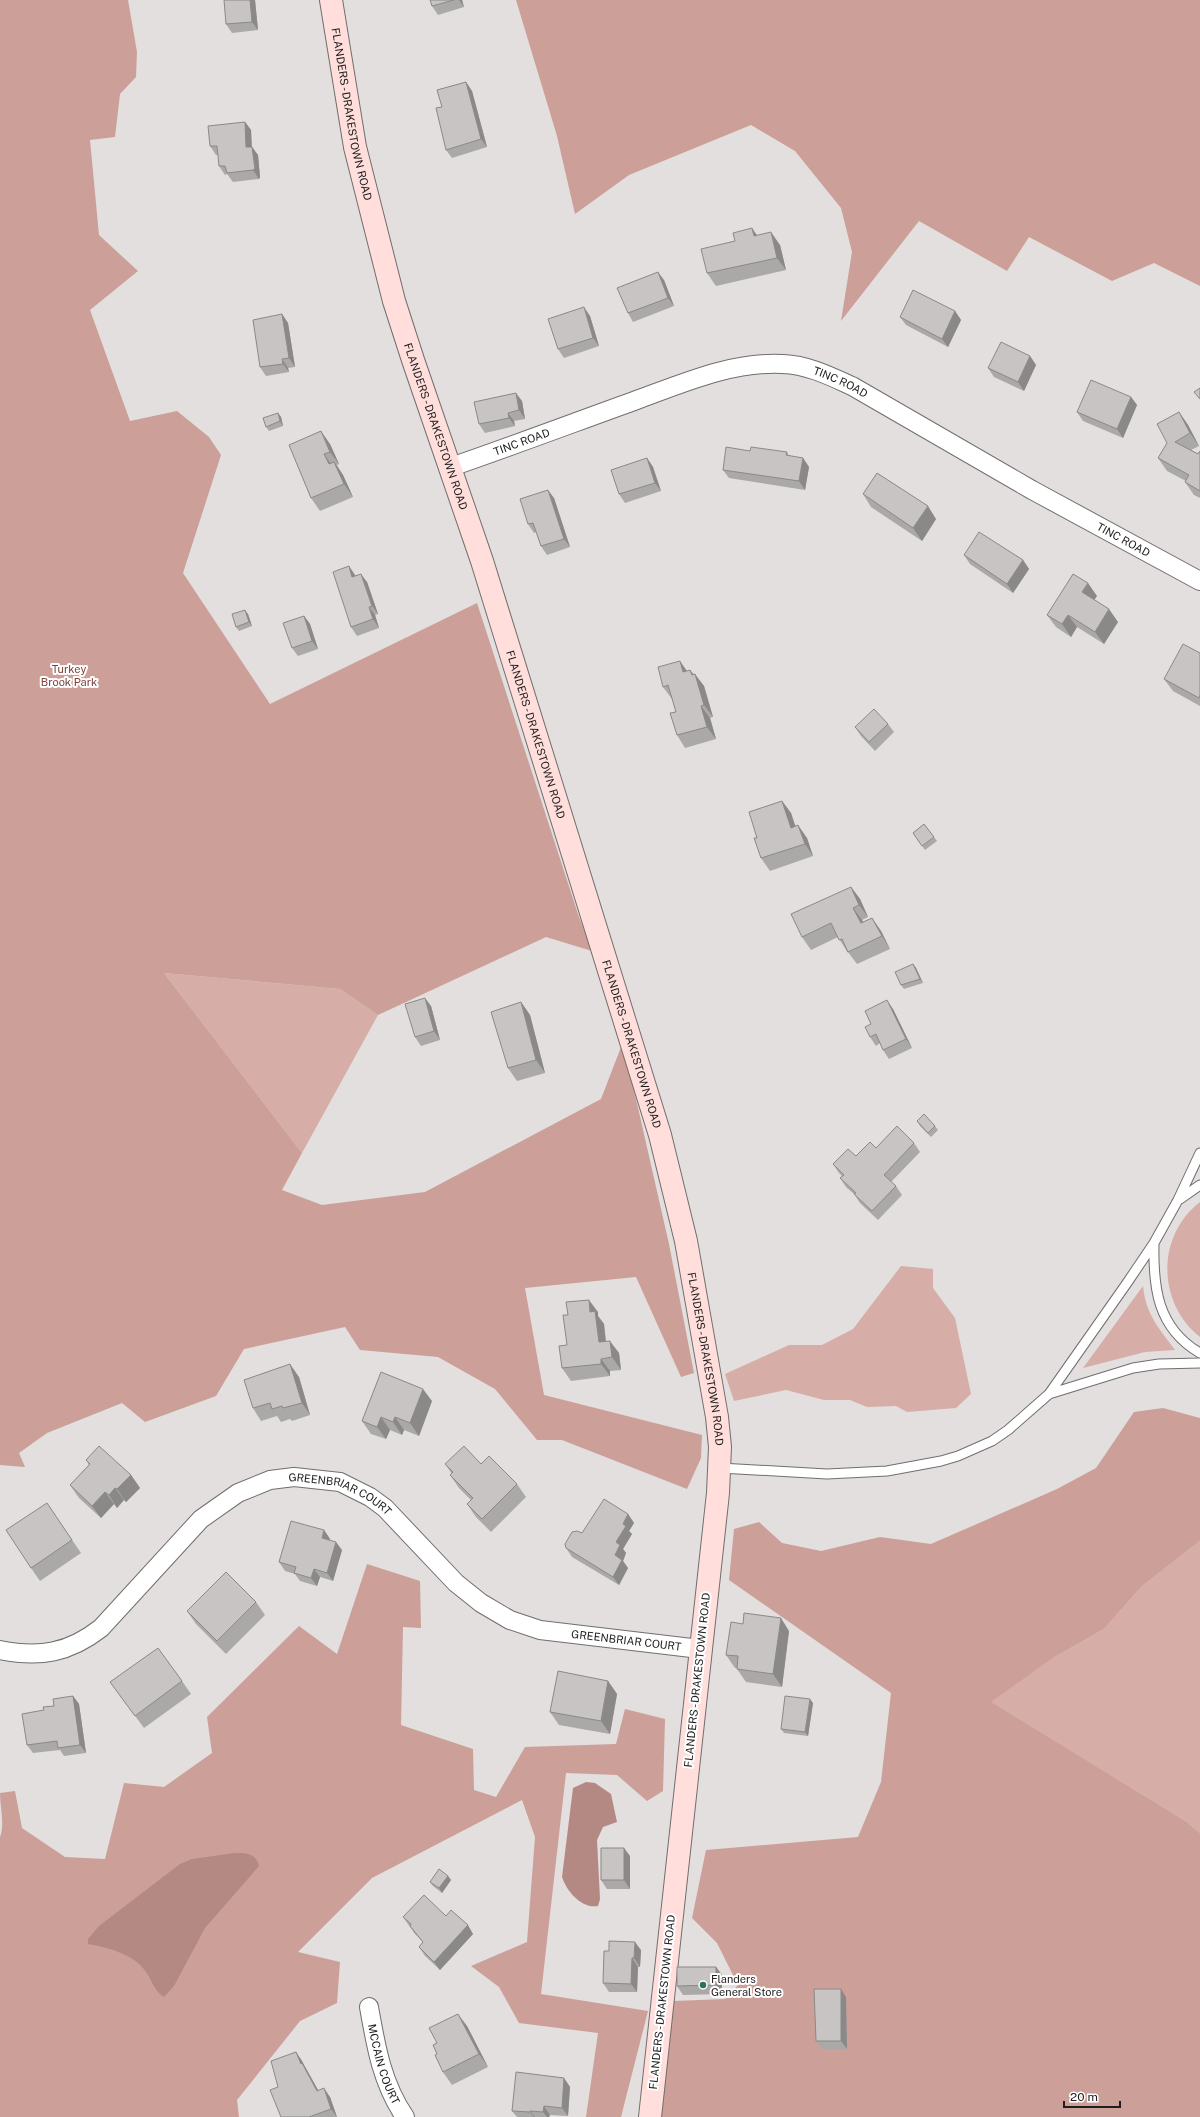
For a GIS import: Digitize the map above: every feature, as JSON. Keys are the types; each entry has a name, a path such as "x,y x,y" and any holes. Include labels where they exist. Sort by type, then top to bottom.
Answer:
{"street":[{"name":"FLANDERS - DRAKESTOWN ROAD","path":"331,0 355,147 380,250 412,360 451,467 487,576 660,1135 686,1241 712,1382 719,1430 720,1468 650,2117"},
{"name":"TINC ROAD","path":"451,467 708,376 754,365 777,364 800,366 823,372 852,386 1032,490 1200,581"},
{"name":"GREENBRIAR COURT","path":"0,1650 23,1655 45,1653 59,1651 88,1638 101,1628 201,1519 219,1505 257,1484 294,1477 340,1482 370,1497 385,1508 456,1582 481,1603 520,1624 540,1630 700,1649"},
{"name":"MCCAIN COURT","path":"370,2008 378,2060 383,2076 389,2091 405,2117"}],"lane":[{"path":"720,1468 847,1474 887,1471 941,1461 992,1441 1008,1430 1049,1394 1154,1243 1178,1200 1200,1153"},
{"path":"1178,1200 1200,1185"},
{"path":"1154,1243 1154,1278 1163,1312 1180,1336 1200,1353"},
{"path":"1049,1394 1133,1368 1160,1364 1200,1364"}],"shaded area":[{"path":"164,973 340,989 378,1015 302,1153"},
{"path":"1200,1202 1200,1337 1186,1323 1176,1306 1170,1288 1167,1270 1169,1251 1175,1233 1186,1216"},
{"path":"901,1266 933,1269 933,1288 955,1318 971,1394 956,1408 907,1412 896,1406 867,1407 850,1400 824,1400 786,1390 734,1401 725,1374 789,1345 822,1345 853,1329"},
{"path":"1143,1286 1147,1305 1154,1321 1175,1350 1145,1352 1083,1368"},
{"path":"1200,1541 1200,1833 1187,1822 990,1702 1053,1658 1104,1629 1142,1586"},
{"path":"586,1782 595,1783 611,1794 617,1822 603,1827 597,1840 600,1899 598,1906 586,1905 571,1894 562,1877 573,1788"},
{"path":"235,1853 253,1856 256,1858 259,1866 205,1928 174,1986 164,1997 156,1989 141,1966 128,1956 88,1944 88,1939 99,1926 180,1864 192,1859"}],"green space":[{"name":"Turkey Brook Park","path":"0,0 128,0 137,52 136,77 120,94 115,137 90,140 99,235 138,271 90,310 130,421 177,411 209,437 221,455 183,573 270,704 477,603 578,914 592,951 546,937 378,1015 340,989 164,973 302,1153 282,1190 322,1205 425,1192 601,1099 623,1042 669,1244 694,1373 681,1377 636,1277 525,1288 544,1395 702,1435 701,1458 687,1489 562,1440 537,1440 495,1389 438,1357 360,1350 345,1327 244,1349 216,1396 145,1422 122,1403 47,1433 19,1453 25,1467 0,1465"},
{"path":"516,0 1200,0 1200,286 1154,263 1112,281 1029,237 1007,271 919,221 841,321 852,252 841,208 795,151 751,125 629,175 575,214 557,136"},
{"path":"1163,1408 1200,1418 1200,1541 1142,1586 1104,1629 1053,1658 991,1702 1187,1822 1200,1833 1200,2117 660,2117 674,2001 725,1999 738,1985 717,1943 692,1918 706,1850 858,1837 881,1782 891,1693 729,1580 734,1529 759,1522 782,1543 821,1551 880,1537 931,1544 1057,1489 1096,1468 1134,1412"},
{"path":"367,1564 420,1581 421,1628 403,1627 401,1725 473,1749 474,1790 496,1797 525,1747 616,1744 625,1709 665,1719 663,1791 647,1801 617,1775 566,1773 541,1994 648,2011 621,2117 586,2117 598,2033 519,2023 499,1987 471,1966 527,1942 535,1837 522,1800 372,1878 298,1952 340,1962 337,2003 300,2021 237,2100 239,2117 0,2117 0,1837 2,1821 0,1793 15,1791 22,1828 65,1857 105,1859 124,1783 164,1787 212,1753 207,1717 299,1626 337,1654"}],"building":[{"path":"224,0 250,0 252,22 226,24"},
{"path":"430,0 454,0 432,6"},
{"path":"466,82 481,139 446,150 436,108 442,107 437,90"},
{"path":"245,122 246,147 252,147 255,169 227,173 225,166 219,166 217,146 210,146 208,126"},
{"path":"752,228 754,236 771,232 777,258 707,273 701,249 735,241 733,233"},
{"path":"658,272 668,298 628,313 617,288"},
{"path":"913,290 955,311 942,339 900,317"},
{"path":"584,307 593,338 558,349 548,319"},
{"path":"282,314 289,358 282,359 283,364 260,367 253,320"},
{"path":"1001,342 1030,356 1018,382 988,368"},
{"path":"1091,380 1131,397 1117,429 1077,412"},
{"path":"1200,388 1200,399 1194,392"},
{"path":"516,393 519,410 508,413 509,418 479,424 474,402"},
{"path":"1179,412 1190,433 1175,442 1198,454 1200,451 1200,491 1185,482 1189,475 1158,458 1167,443 1157,424"},
{"path":"278,413 280,421 266,427 263,418"},
{"path":"321,431 330,452 324,454 329,464 334,462 344,484 311,498 289,445"},
{"path":"726,447 750,451 751,447 787,452 786,455 803,458 799,481 723,470"},
{"path":"647,458 655,483 619,494 611,470"},
{"path":"877,473 928,506 913,528 863,494"},
{"path":"548,490 564,539 541,546 533,523 528,524 520,499"},
{"path":"979,532 1023,560 1007,584 964,555"},
{"path":"349,566 352,577 361,574 372,606 369,607 373,619 351,627 333,572"},
{"path":"1073,574 1088,583 1082,592 1109,609 1095,632 1068,615 1062,624 1047,615"},
{"path":"245,610 249,622 236,627 232,614"},
{"path":"304,616 312,641 292,648 283,623"},
{"path":"1183,644 1200,653 1199,698 1164,679"},
{"path":"680,661 683,672 690,670 692,675 695,674 704,705 701,706 707,727 677,735 670,713 676,712 668,685 663,687 658,667"},
{"path":"874,709 888,724 869,742 855,727"},
{"path":"782,801 791,828 798,825 805,844 761,858 754,838 757,838 749,812"},
{"path":"924,824 934,837 922,846 913,833"},
{"path":"851,887 859,905 853,908 861,923 872,918 882,936 848,952 842,939 839,940 831,923 802,937 791,914"},
{"path":"913,964 920,979 901,985 895,972"},
{"path":"425,998 434,1031 415,1037 405,1004"},
{"path":"887,1000 906,1039 883,1050 876,1034 870,1037 865,1027 871,1024 865,1011"},
{"path":"521,1002 536,1060 508,1068 491,1012"},
{"path":"924,1114 935,1126 928,1133 917,1121"},
{"path":"897,1126 914,1143 884,1175 896,1186 872,1211 840,1178 844,1175 833,1164 848,1149 856,1156 870,1142 876,1148"},
{"path":"589,1300 590,1312 595,1311 599,1342 610,1341 612,1357 601,1359 601,1364 562,1368 559,1346 567,1345 563,1315 568,1315 566,1302"},
{"path":"290,1364 302,1403 272,1409 270,1403 253,1408 244,1380"},
{"path":"381,1372 423,1389 410,1423 395,1417 393,1422 381,1417 377,1427 362,1421"},
{"path":"99,1446 131,1475 109,1495 105,1492 92,1506 70,1485 90,1464 86,1460"},
{"path":"464,1446 481,1464 489,1456 517,1484 482,1519 467,1504 473,1498 450,1475 453,1472 445,1464"},
{"path":"604,1499 628,1514 623,1524 626,1526 616,1542 620,1545 615,1555 622,1560 613,1577 566,1548 565,1544 572,1532 577,1531 582,1533"},
{"path":"47,1503 72,1540 31,1568 6,1530"},
{"path":"291,1521 324,1530 322,1538 336,1542 327,1573 314,1569 311,1578 294,1573 296,1567 279,1562"},
{"path":"226,1572 256,1602 217,1641 187,1611"},
{"path":"744,1613 781,1618 773,1674 737,1669 738,1656 726,1655 731,1622 743,1624"},
{"path":"158,1648 182,1681 135,1716 110,1682"},
{"path":"558,1671 608,1681 601,1721 550,1712"},
{"path":"73,1696 80,1745 58,1748 57,1741 27,1745 22,1714 44,1710 43,1707 54,1706 53,1699"},
{"path":"785,1696 810,1699 805,1732 781,1729"},
{"path":"601,1848 624,1848 624,1880 601,1880"},
{"path":"439,1869 448,1876 439,1888 430,1882"},
{"path":"424,1895 446,1916 451,1910 468,1925 434,1962 419,1947 423,1942 410,1926 411,1924 403,1917"},
{"path":"609,1941 635,1942 634,1958 632,1958 631,1984 603,1983 604,1951 609,1951"},
{"path":"677,1967 716,1967 716,1985 677,1986"},
{"path":"814,1989 841,1989 841,2041 816,2041"},
{"path":"458,2014 479,2054 443,2072 435,2055 437,2054 433,2045 437,2043 429,2028"},
{"path":"296,2052 301,2064 302,2063 317,2091 324,2088 331,2109 309,2117 281,2117 270,2090 278,2087 271,2061"},
{"path":"516,2072 564,2078 562,2108 544,2106 543,2112 512,2111"}],"place":[{"name":"Flanders General Store","path":"703,1985"}]}
